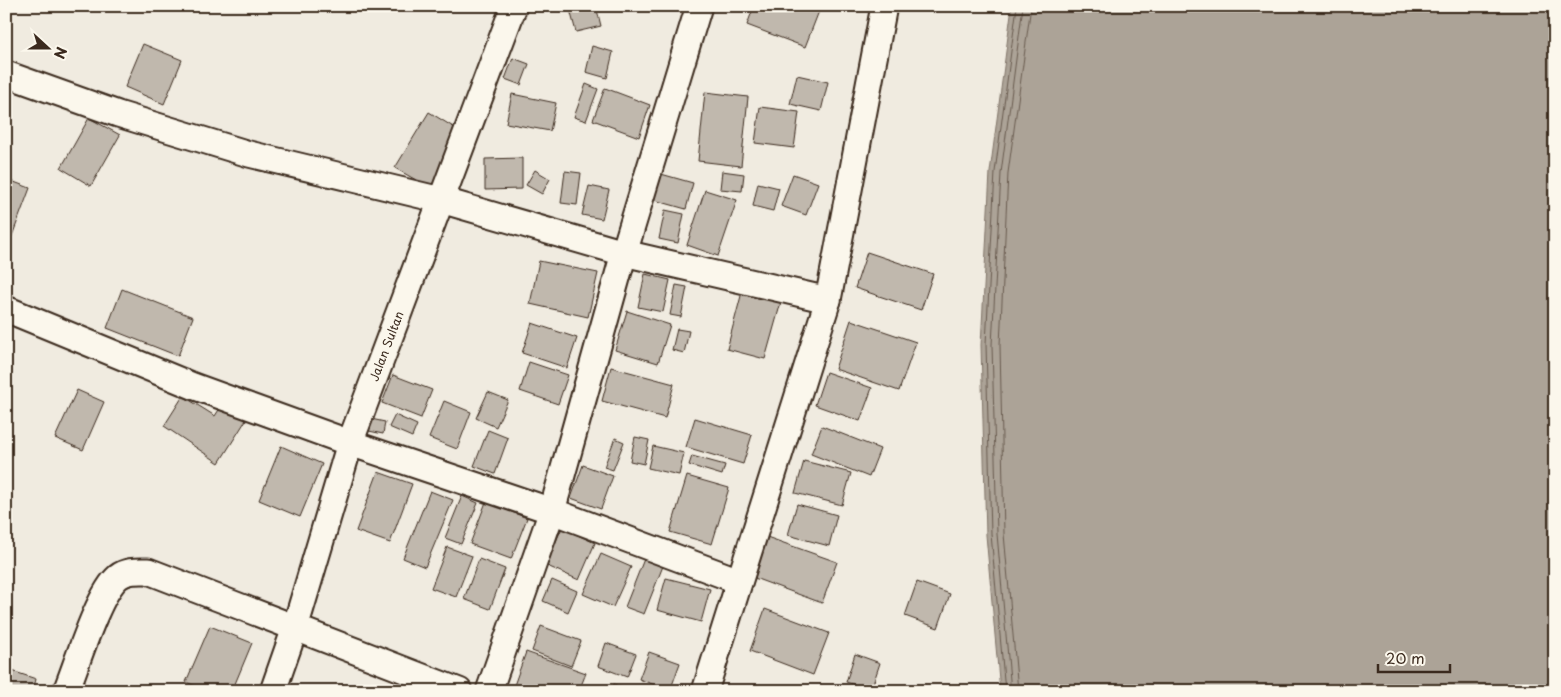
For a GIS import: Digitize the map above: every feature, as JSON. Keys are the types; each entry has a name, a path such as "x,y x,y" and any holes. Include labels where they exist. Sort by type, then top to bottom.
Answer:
{"street":[{"name":"Jalan Sultan","path":"274,691 295,628 350,443 514,6"},
{"path":"488,691 552,511 624,253 699,6"},
{"path":"705,691 828,300 884,6"},
{"path":"6,74 118,114 249,154 441,200 624,253 828,300"},
{"path":"6,309 193,386 350,443 552,511 739,581"},
{"path":"66,691 104,596 118,578 132,570 148,571 459,691"}],"water":[{"path":"1012,6 1555,6 1555,691 1000,691 986,535 981,345 990,172"}],"building":[{"path":"569,6 596,6 601,26 576,32"},
{"path":"754,6 821,6 805,47 747,25"},
{"path":"143,44 182,60 164,104 125,87"},
{"path":"592,46 613,52 607,78 586,72"},
{"path":"513,58 529,64 521,85 505,79"},
{"path":"797,75 828,82 821,111 790,104"},
{"path":"586,84 598,89 586,121 574,117"},
{"path":"605,88 650,105 639,137 593,120"},
{"path":"705,92 748,97 741,166 698,161"},
{"path":"512,94 556,103 550,131 506,123"},
{"path":"760,107 799,112 794,148 755,143"},
{"path":"429,112 463,133 430,188 395,168"},
{"path":"89,118 120,135 91,186 61,168"},
{"path":"522,158 522,189 485,190 485,159"},
{"path":"535,170 550,179 542,194 526,185"},
{"path":"565,171 581,173 577,205 561,203"},
{"path":"722,171 744,174 742,191 720,189"},
{"path":"661,174 693,183 686,209 654,200"},
{"path":"793,174 818,183 806,215 781,206"},
{"path":"6,179 30,188 6,252"},
{"path":"758,183 779,188 773,211 753,206"},
{"path":"589,186 609,190 602,219 582,215"},
{"path":"705,190 737,200 718,256 687,245"},
{"path":"665,210 684,214 678,243 659,239"},
{"path":"867,252 933,274 921,310 855,288"},
{"path":"539,261 598,273 588,317 530,304"},
{"path":"645,274 670,280 663,312 638,307"},
{"path":"676,285 687,287 681,317 670,315"},
{"path":"122,289 193,317 178,356 107,328"},
{"path":"742,292 781,302 765,359 727,349"},
{"path":"627,311 670,325 658,363 615,350"},
{"path":"851,320 916,342 899,391 835,369"},
{"path":"532,323 577,338 567,368 522,353"},
{"path":"677,329 689,331 684,353 672,350"},
{"path":"529,362 568,375 558,404 520,391"},
{"path":"611,367 674,384 665,418 602,401"},
{"path":"826,372 872,388 860,421 815,405"},
{"path":"393,375 432,390 421,418 382,403"},
{"path":"77,390 104,402 83,450 55,438"},
{"path":"488,392 508,400 496,427 476,418"},
{"path":"183,396 215,416 222,405 246,420 219,463 164,426"},
{"path":"444,401 471,412 457,449 429,438"},
{"path":"395,415 417,425 412,437 389,427"},
{"path":"695,418 752,435 743,464 686,447"},
{"path":"371,419 385,422 383,434 369,431"},
{"path":"822,426 880,449 869,477 811,454"},
{"path":"488,430 508,438 495,474 474,466"},
{"path":"635,437 649,440 644,464 630,461"},
{"path":"615,438 624,442 613,470 604,467"},
{"path":"281,446 322,464 300,517 259,500"},
{"path":"653,446 684,453 679,475 648,468"},
{"path":"692,456 725,465 722,475 689,465"},
{"path":"804,461 851,473 842,505 795,493"},
{"path":"583,465 613,476 601,509 571,498"},
{"path":"378,472 412,484 390,543 356,531"},
{"path":"687,476 729,488 712,544 670,532"},
{"path":"430,491 453,500 425,567 403,558"},
{"path":"462,496 478,503 461,544 445,538"},
{"path":"486,502 527,518 511,559 470,544"},
{"path":"797,504 837,515 829,546 788,535"},
{"path":"562,528 595,543 579,580 545,565"},
{"path":"764,536 837,562 822,603 749,576"},
{"path":"447,547 472,556 456,597 431,588"},
{"path":"601,554 631,567 613,607 583,594"},
{"path":"479,559 505,569 490,609 464,599"},
{"path":"644,559 663,566 644,614 625,607"},
{"path":"666,578 710,589 701,622 657,610"},
{"path":"552,580 577,591 568,612 543,601"},
{"path":"917,582 950,594 938,628 905,616"},
{"path":"765,609 829,633 813,675 750,651"},
{"path":"210,626 252,643 232,691 207,691 186,682"},
{"path":"541,626 581,641 571,666 532,651"},
{"path":"606,643 636,654 627,677 598,666"},
{"path":"526,652 586,673 579,691 512,691"},
{"path":"649,652 680,663 670,691 639,679"},
{"path":"855,654 880,663 871,690 846,682"},
{"path":"6,669 36,679 33,691 6,691"},
{"path":"614,684 630,691 611,691"}]}
